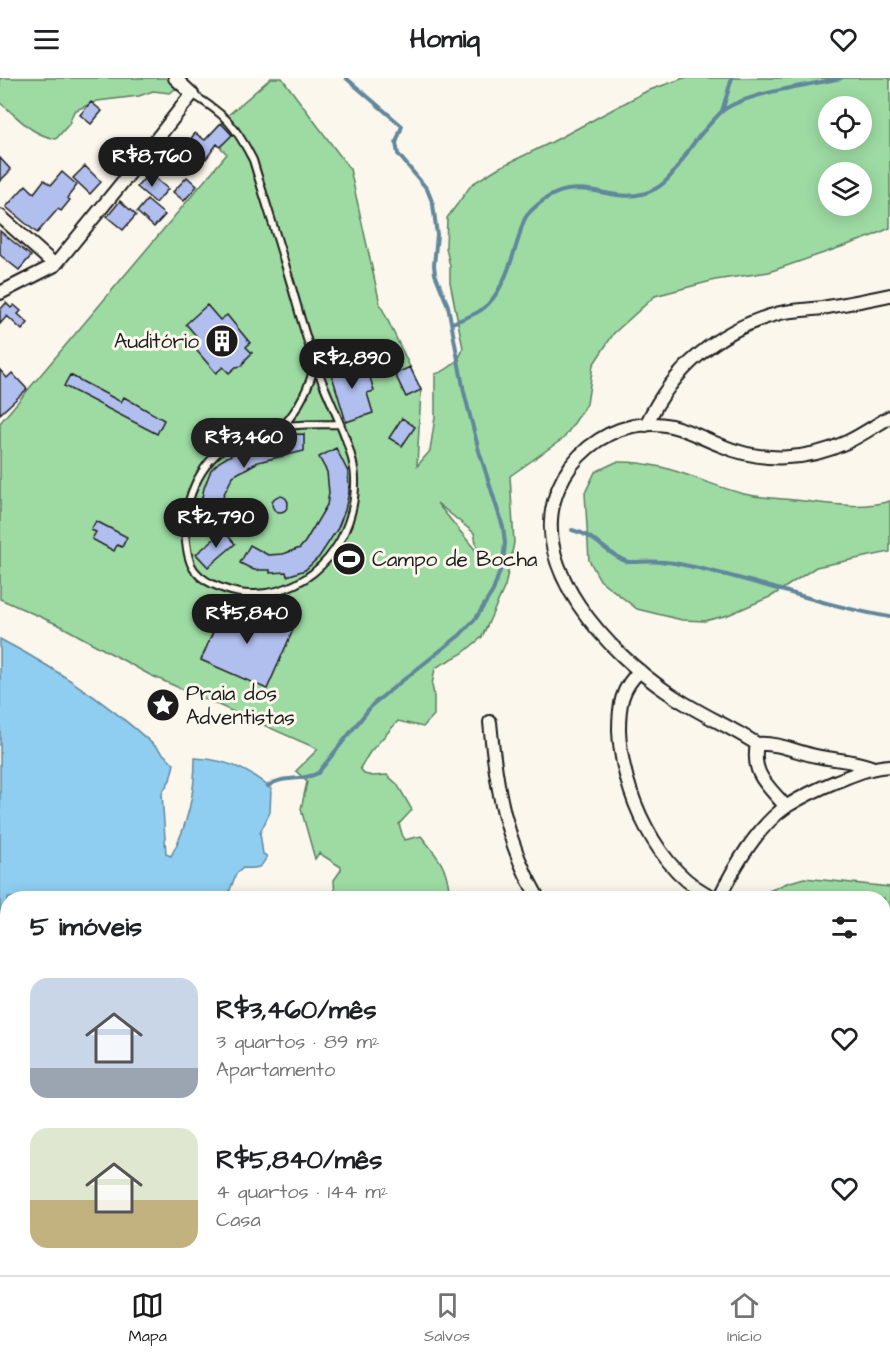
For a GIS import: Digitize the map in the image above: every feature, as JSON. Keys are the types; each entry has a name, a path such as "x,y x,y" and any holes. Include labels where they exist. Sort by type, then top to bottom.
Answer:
{"street":[{"path":"0,293 55,265 135,168 192,94 175,78"},
{"path":"0,216 55,265"},
{"path":"646,424 675,376 704,350 737,330 783,313 890,295"},
{"path":"871,767 767,743 757,744 673,696 640,671 596,627 572,592 556,562 550,525 563,477 578,457 598,441 621,429 646,424 666,425 686,429 747,454 785,458 835,447 861,435 890,417"},
{"path":"640,671 624,690 619,712 621,754 629,788 642,820 662,852 700,891"},
{"path":"490,722 495,776 505,822 534,891"},
{"path":"757,744 755,767 786,807"},
{"path":"721,891 752,843 786,807 824,786 871,767 890,766"}],"lane":[{"path":"192,94 226,117 242,138 253,160 315,363 339,424 350,452 355,478 352,507 334,552 318,570 300,584 253,594 233,592 214,585 196,572 187,553 184,529 189,501 200,475 215,454 235,441 283,426 339,424"},
{"path":"283,426 304,397 315,363"}],"green space":[{"path":"0,78 178,78 179,86 170,93 153,91 139,96 97,101 74,111 69,124 56,139 47,137 25,125 0,103"},
{"path":"271,78 282,78 350,169 380,304 421,390 417,466 430,451 435,417 435,374 452,365 463,348 450,282 450,266 446,248 447,218 472,184 498,168 647,91 684,78 890,78 890,228 769,272 715,280 655,296 614,333 593,365 587,404 564,438 510,476 514,543 505,586 482,637 463,653 435,668 432,685 434,715 423,727 398,721 370,752 360,768 364,774 387,775 397,784 412,810 399,824 404,840 421,836 442,864 449,891 335,891 334,880 341,867 319,853 315,859 301,809 307,782 296,771 318,749 150,675 61,626 0,599 0,423 227,154 209,136 226,117","holes":["437,503 474,533 478,552"]},
{"path":"616,462 651,465 757,496 854,505 890,501 890,552 816,567 772,596 728,615 705,621 682,620 637,609 600,580 589,560 585,493 595,472"},
{"path":"804,878 890,887 890,891 769,891"}],"water":[{"path":"0,639 92,695 174,764 170,780 162,793 166,854 171,856 186,821 194,784 195,758 216,760 236,766 271,789 270,812 260,833 263,854 267,856 260,866 243,868 236,874 230,891 0,891"}],"building":[{"path":"91,102 102,111 91,124 80,115"},
{"path":"221,123 232,135 220,147 217,144 206,159 187,144 195,133 205,140"},
{"path":"0,158 11,170 0,181"},
{"path":"85,166 101,182 90,194 73,178"},
{"path":"62,172 77,185 67,198 70,200 61,211 58,209 37,233 6,207 26,185 34,193 44,180 51,185"},
{"path":"149,173 168,189 156,203 137,187"},
{"path":"187,177 197,186 184,201 173,192"},
{"path":"147,200 165,215 154,227 137,212"},
{"path":"120,201 136,215 123,230 107,217"},
{"path":"0,231 31,256 19,270 0,255"},
{"path":"6,303 11,308 14,305 21,311 18,314 28,323 22,330 7,316 0,324 0,310"},
{"name":"Auditório","path":"207,305 220,320 227,315 250,343 246,347 252,353 242,366 236,367 229,373 223,367 216,373 191,344 198,338 186,324"},
{"path":"348,359 353,375 368,370 374,391 367,393 373,413 346,422 329,366"},
{"path":"410,367 421,390 406,397 395,374"},
{"path":"0,370 7,378 12,373 27,389 0,414"},
{"path":"70,375 121,402 124,397 164,420 157,434 64,386"},
{"path":"402,418 415,427 402,446 389,438"},
{"path":"304,434 304,451 258,462 233,476 223,496 226,515 213,517 216,521 205,523 201,502 204,488 211,470 219,462 246,446 279,435"},
{"path":"336,448 348,472 349,492 338,528 319,557 305,570 287,576 286,572 270,573 270,570 254,570 240,563 250,545 268,555 283,554 300,548 327,505 329,493 327,472 319,457"},
{"path":"277,496 283,496 288,504 286,510 277,512 272,507 272,501"},
{"path":"96,521 127,537 122,547 117,545 114,551 92,539 96,532 91,530"},
{"path":"224,531 235,544 208,567 196,554"},
{"path":"226,602 293,630 267,689 201,660"}],"waterway":[{"path":"268,786 279,781 318,773 373,704 460,635 476,618 493,591 503,562 505,543 503,527 479,451 464,392 448,306 435,274 437,235 433,204 427,189 398,154 396,143 402,126 346,78"},
{"path":"722,111 732,78"},
{"path":"452,323 478,312 494,297 508,270 524,220 546,199 562,191 578,189 623,196 639,195 655,189 672,175 706,128 730,106 760,95 841,78"},
{"path":"572,530 588,536 620,559 628,562 674,563 890,617"}],"place":[{"name":"Auditório","path":"222,341"},
{"name":"Campo de Bocha","path":"349,559"},
{"name":"Praia dos Adventistas","path":"163,705"}]}
